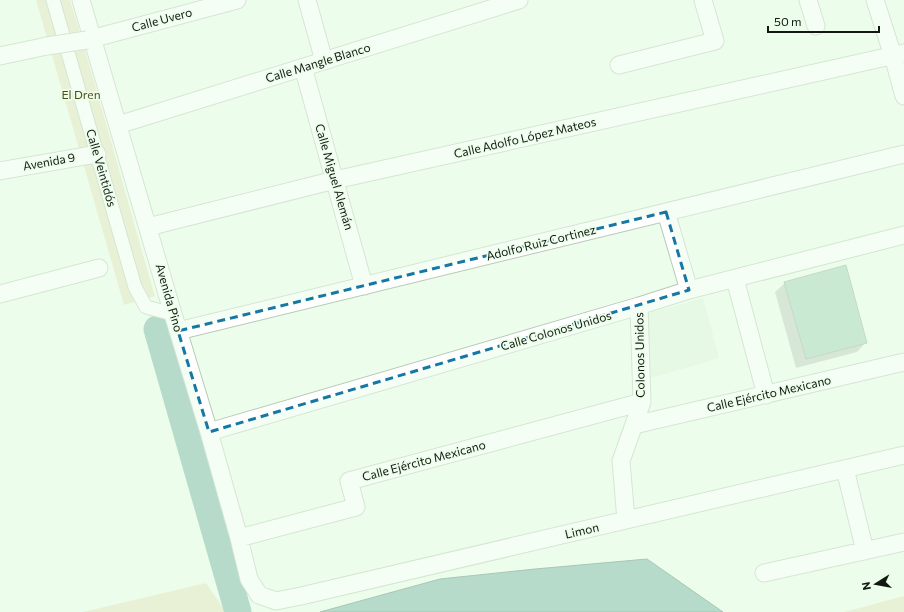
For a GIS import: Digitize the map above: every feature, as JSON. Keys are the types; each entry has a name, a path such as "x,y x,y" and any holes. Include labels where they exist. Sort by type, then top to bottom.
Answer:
{"street":[{"name":"Calle Veintidós","path":"53,0 135,287 146,307 173,314"},
{"name":"Avenida Pino","path":"82,0 90,39 118,125 209,432 249,579 259,595"},
{"name":"Calle Uvero","path":"0,56 90,39 237,0"},
{"path":"306,0 324,61"},
{"name":"Calle Mangle Blanco","path":"118,125 519,0"},
{"path":"619,65 715,41 703,0"},
{"path":"808,0 816,26"},
{"path":"875,0 899,54 904,96"},
{"name":"Calle Adolfo López Mateos","path":"148,227 335,180 899,54"},
{"name":"Calle Miguel Alemán","path":"303,67 364,286"},
{"name":"Avenida 9","path":"0,171 97,154"},
{"name":"Adolfo Ruiz Cortinez","path":"178,331 904,154"},
{"path":"666,212 689,290"},
{"name":"Calle Colonos Unidos","path":"209,432 640,306 689,290 904,235"},
{"path":"0,294 99,268"},
{"path":"736,279 766,395"},
{"name":"Colonos Unidos","path":"626,520 621,461 642,402 640,306"},
{"name":"Calle Ejército Mexicano","path":"634,425 904,362"},
{"name":"Calle Ejército Mexicano","path":"239,538 356,507 349,481 642,402"},
{"name":"Limon","path":"259,595 276,601 301,596 904,455"},
{"path":"845,469 865,551"},
{"path":"764,573 904,542"}],"highlighted area":[{"path":"666,212 689,290 209,432 178,331"}],"shaded area":[{"path":"703,298 719,358 651,378 647,314"}],"green space":[{"name":"El Dren","path":"36,0 70,0 155,296 124,305"},
{"path":"206,583 226,612 83,612"},
{"path":"904,596 904,612 844,612"}],"water":[{"path":"647,559 723,612 320,612 440,579"}],"building":[{"path":"846,265 867,343 806,359 784,282"}],"waterway":[{"path":"157,329 238,612"}]}
